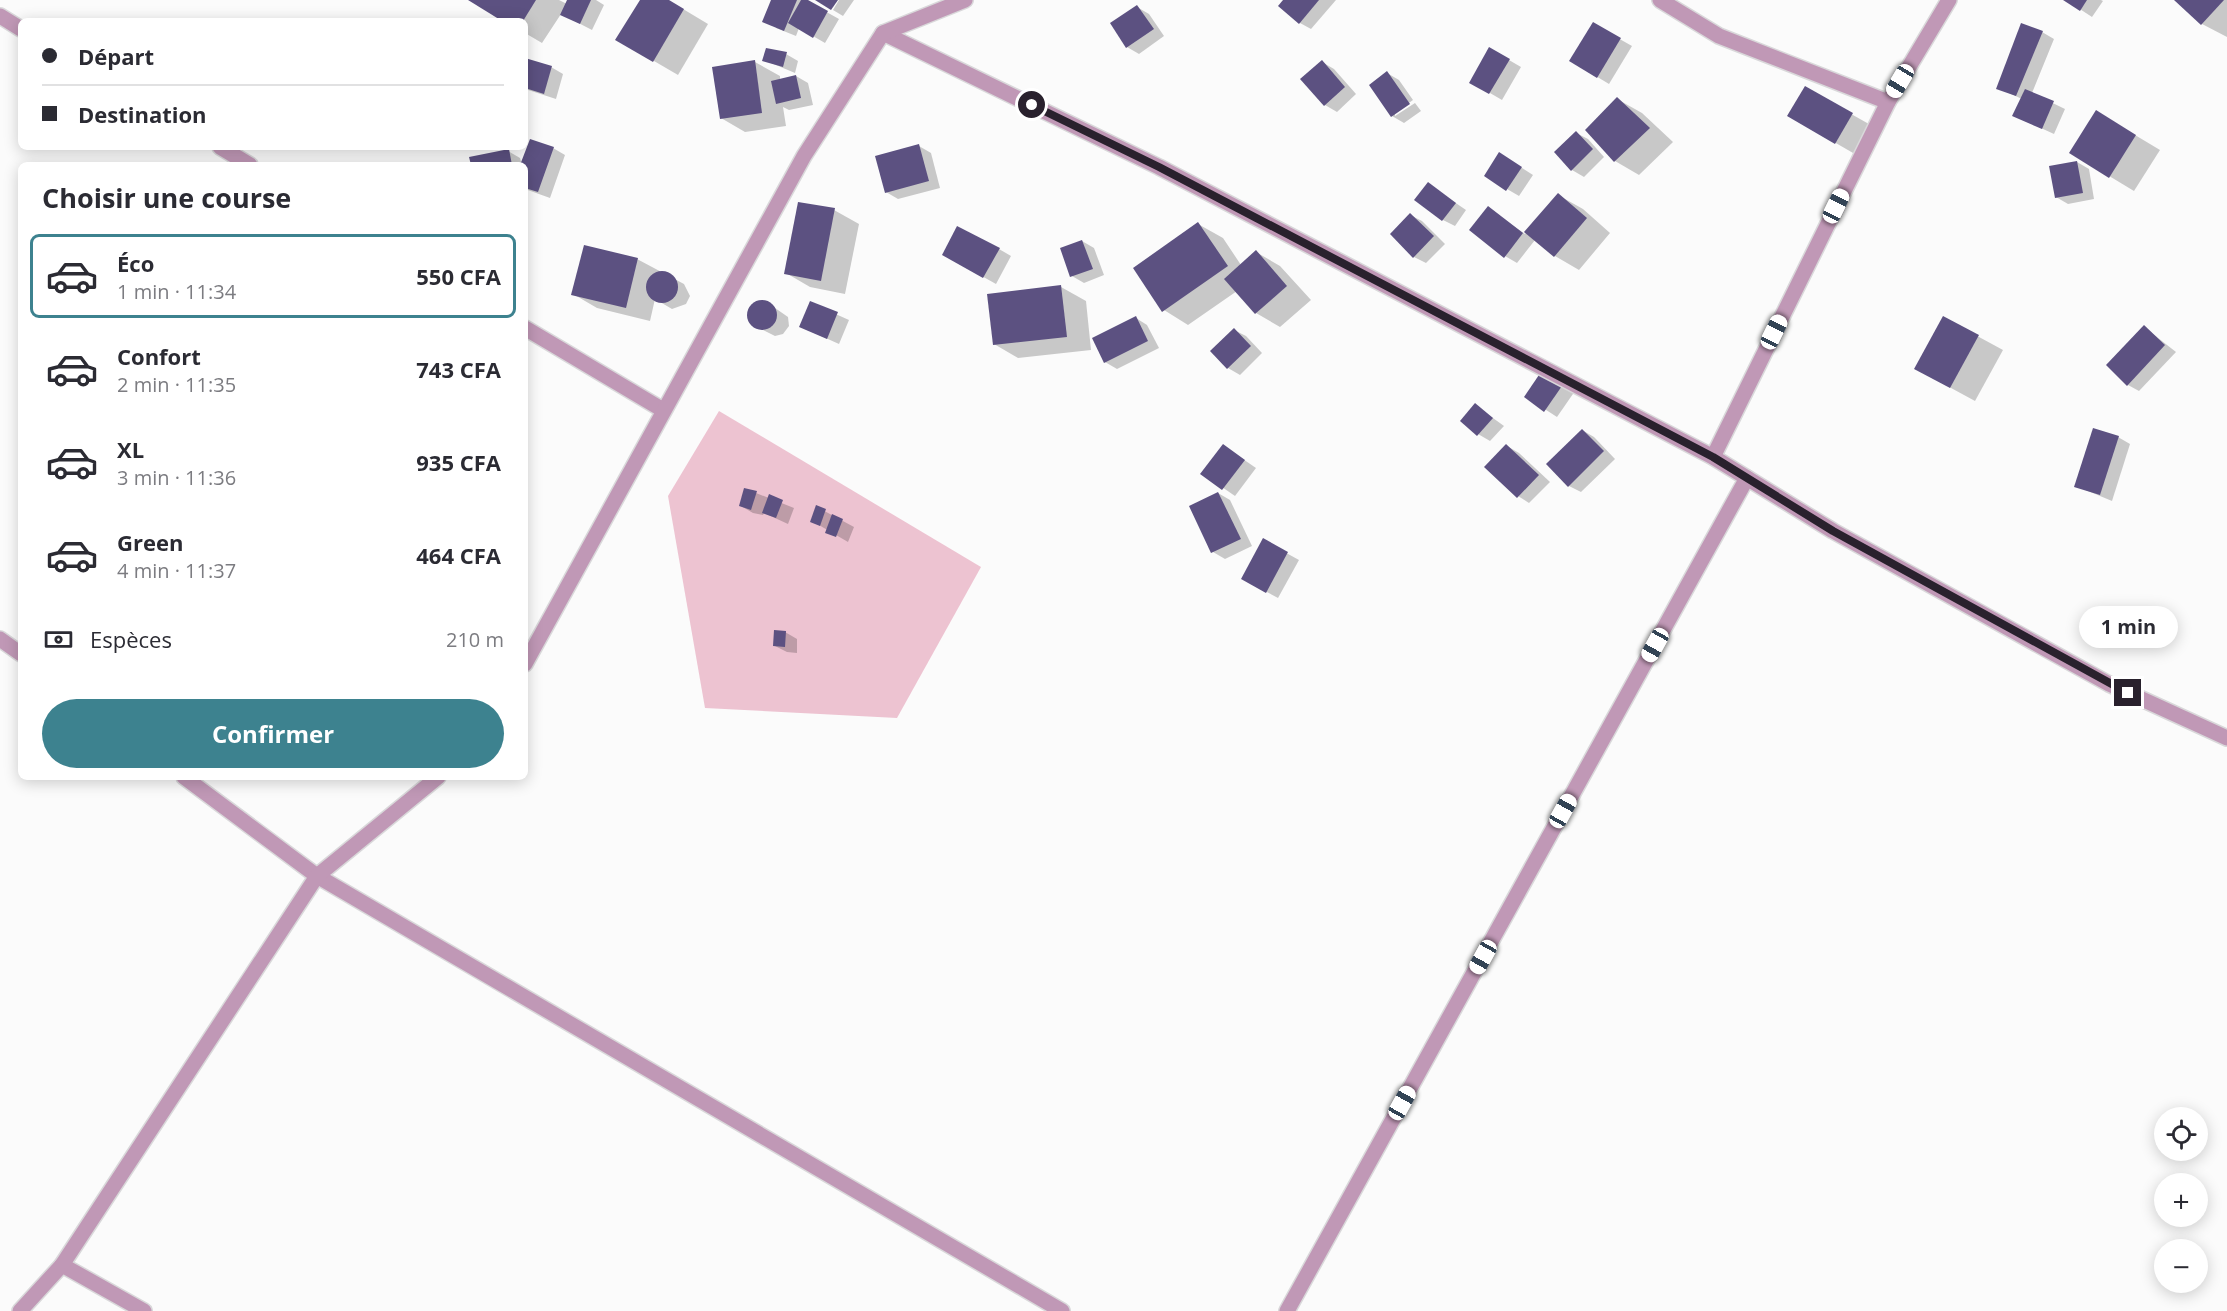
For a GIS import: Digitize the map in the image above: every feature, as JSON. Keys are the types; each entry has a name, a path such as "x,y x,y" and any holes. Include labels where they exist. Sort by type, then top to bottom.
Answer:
{"street":[{"path":"528,658 804,156 884,33 965,0"},
{"path":"1660,0 1719,36 1888,102"},
{"path":"1713,457 1888,102 1949,0"},
{"path":"0,16 18,27"},
{"path":"884,33 1159,167 1713,457 1833,531 2109,684 2227,738"},
{"path":"225,150 245,162"},
{"path":"528,330 663,410"},
{"path":"1287,1311 1747,478"},
{"path":"0,639 18,652"},
{"path":"188,780 317,876 1062,1311"},
{"path":"20,1311 62,1265 317,876 434,780"},
{"path":"62,1265 144,1311"}],"shaded area":[{"path":"719,411 981,567 897,718 705,708 668,496"}],"building":[{"path":"468,0 536,0 525,18 497,18"},
{"path":"567,0 591,0 580,24 560,15"},
{"path":"640,0 669,0 684,9 653,62 615,40"},
{"path":"771,0 797,0 784,31 762,22"},
{"path":"801,0 808,0 828,11 813,38 788,23"},
{"path":"815,0 838,0 831,10"},
{"path":"1283,0 1319,0 1299,24 1278,6"},
{"path":"2063,0 2087,0 2080,11"},
{"path":"2174,0 2224,0 2201,25"},
{"path":"1137,5 1154,29 1126,48 1110,23"},
{"path":"1593,22 1621,38 1597,78 1569,61"},
{"path":"2021,23 2043,31 2016,96 1996,89"},
{"path":"1489,47 1510,59 1489,94 1469,83"},
{"path":"766,48 787,52 783,67 762,61"},
{"path":"528,59 552,66 544,94 528,89"},
{"path":"755,60 762,113 720,119 712,67"},
{"path":"1322,60 1345,87 1324,106 1300,79"},
{"path":"1387,71 1410,104 1391,117 1369,85"},
{"path":"796,75 801,98 776,104 771,81"},
{"path":"1805,86 1853,113 1835,144 1787,116"},
{"path":"2025,89 2054,101 2042,129 2012,116"},
{"path":"1617,97 1650,128 1614,162 1585,130"},
{"path":"2096,110 2136,135 2109,178 2069,153"},
{"path":"1576,131 1593,149 1571,171 1554,152"},
{"path":"530,139 554,147 538,192 528,189 528,162 521,162 526,150 528,150"},
{"path":"919,144 929,181 885,193 875,156"},
{"path":"509,150 511,162 470,162 469,157"},
{"path":"1499,152 1522,167 1506,191 1484,176"},
{"path":"2077,161 2083,193 2055,198 2049,166"},
{"path":"1428,182 1456,203 1442,221 1414,200"},
{"path":"1558,193 1587,218 1554,257 1524,232"},
{"path":"798,202 835,208 821,281 784,274"},
{"path":"1488,206 1523,233 1504,258 1469,230"},
{"path":"1410,213 1434,236 1413,258 1390,234"},
{"path":"1198,222 1228,266 1162,312 1133,268"},
{"path":"957,226 1000,248 983,278 942,255"},
{"path":"1082,240 1093,269 1070,277 1060,248"},
{"path":"584,245 638,258 626,308 571,295"},
{"path":"1256,250 1287,286 1255,314 1224,279"},
{"path":"662,271 673,276 678,287 673,298 662,303 651,298 646,287 651,276"},
{"path":"1061,285 1067,337 993,345 987,294"},
{"path":"762,300 773,304 777,315 773,326 762,330 751,326 747,315 751,304"},
{"path":"810,301 838,312 827,339 799,327"},
{"path":"1136,316 1148,341 1104,363 1092,338"},
{"path":"1943,316 1979,335 1950,388 1914,369"},
{"path":"2144,325 2165,345 2127,386 2106,365"},
{"path":"1234,328 1251,346 1227,369 1210,351"},
{"path":"1543,369 1564,383 1544,412 1524,397"},
{"path":"1475,403 1493,418 1477,436 1460,421"},
{"path":"2093,428 2119,436 2100,495 2074,487"},
{"path":"1582,429 1604,451 1568,487 1546,464"},
{"path":"1223,444 1245,460 1222,490 1200,474"},
{"path":"1506,444 1539,475 1517,498 1484,467"},
{"path":"744,488 757,491 751,510 739,506"},
{"path":"1218,492 1241,539 1211,553 1189,506"},
{"path":"769,494 783,500 776,518 762,513"},
{"path":"816,505 826,509 820,526 810,522"},
{"path":"832,514 843,519 836,537 825,533"},
{"path":"1263,538 1288,552 1266,593 1241,579"},
{"path":"774,630 786,631 785,647 773,646"}],"route":[{"path":"1032,105 1159,167 1713,457 1833,531 2128,693"}]}
